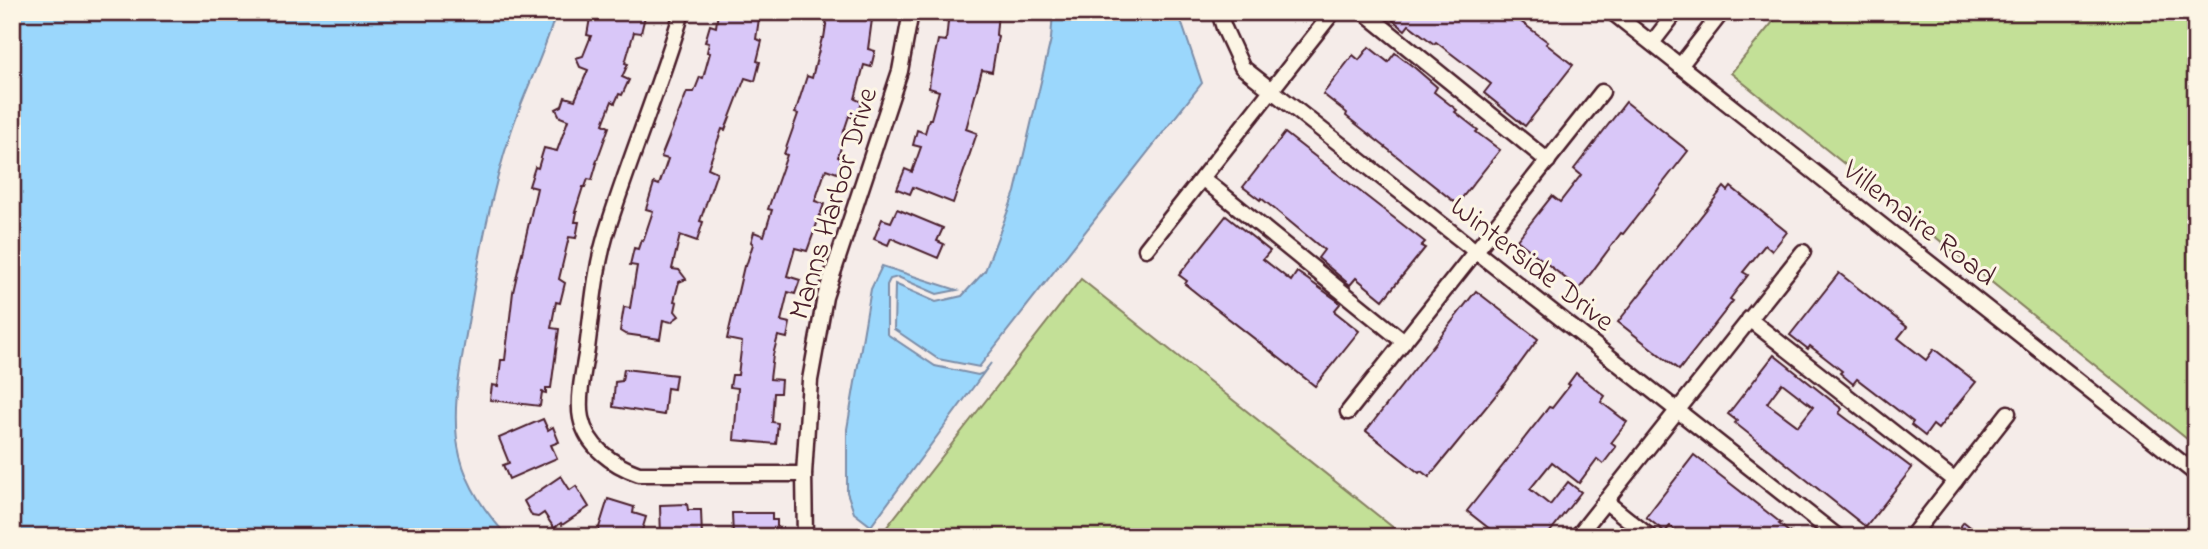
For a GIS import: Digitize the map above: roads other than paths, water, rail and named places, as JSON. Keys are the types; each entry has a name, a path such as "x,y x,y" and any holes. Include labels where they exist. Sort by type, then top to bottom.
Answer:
{"street":[{"path":"682,12 667,64 636,145 606,236 593,302 581,417 592,444 621,468 639,474 804,474"},
{"name":"Manns Harbor Drive","path":"804,537 804,474 810,380 825,297 900,71 911,12"},
{"name":"Winterside Drive","path":"1219,12 1242,67 1838,537"},
{"path":"1146,249 1333,12"},
{"path":"1364,12 1548,161"},
{"name":"Villemaire Road","path":"1612,12 2196,474"},
{"path":"1652,43 1676,12"},
{"path":"1680,66 1722,12"},
{"path":"1349,412 1602,92"},
{"path":"1202,178 1404,342"},
{"path":"1577,537 1803,252"},
{"path":"1749,319 1955,481"},
{"path":"1912,537 2008,413"},
{"path":"1605,501 1650,537"}],"water":[{"path":"12,12 556,12 516,117 497,180 480,254 457,392 457,440 463,468 492,519 508,537 12,537"},
{"path":"1053,12 1178,12 1202,83 979,367 938,359 894,329 895,284 936,302 962,296 985,271 1015,192 1051,39"},
{"path":"882,266 957,290 937,294 898,277 890,279 887,285 887,334 935,366 978,375 991,363 871,526 854,513 847,492 847,429 871,289"}]}
